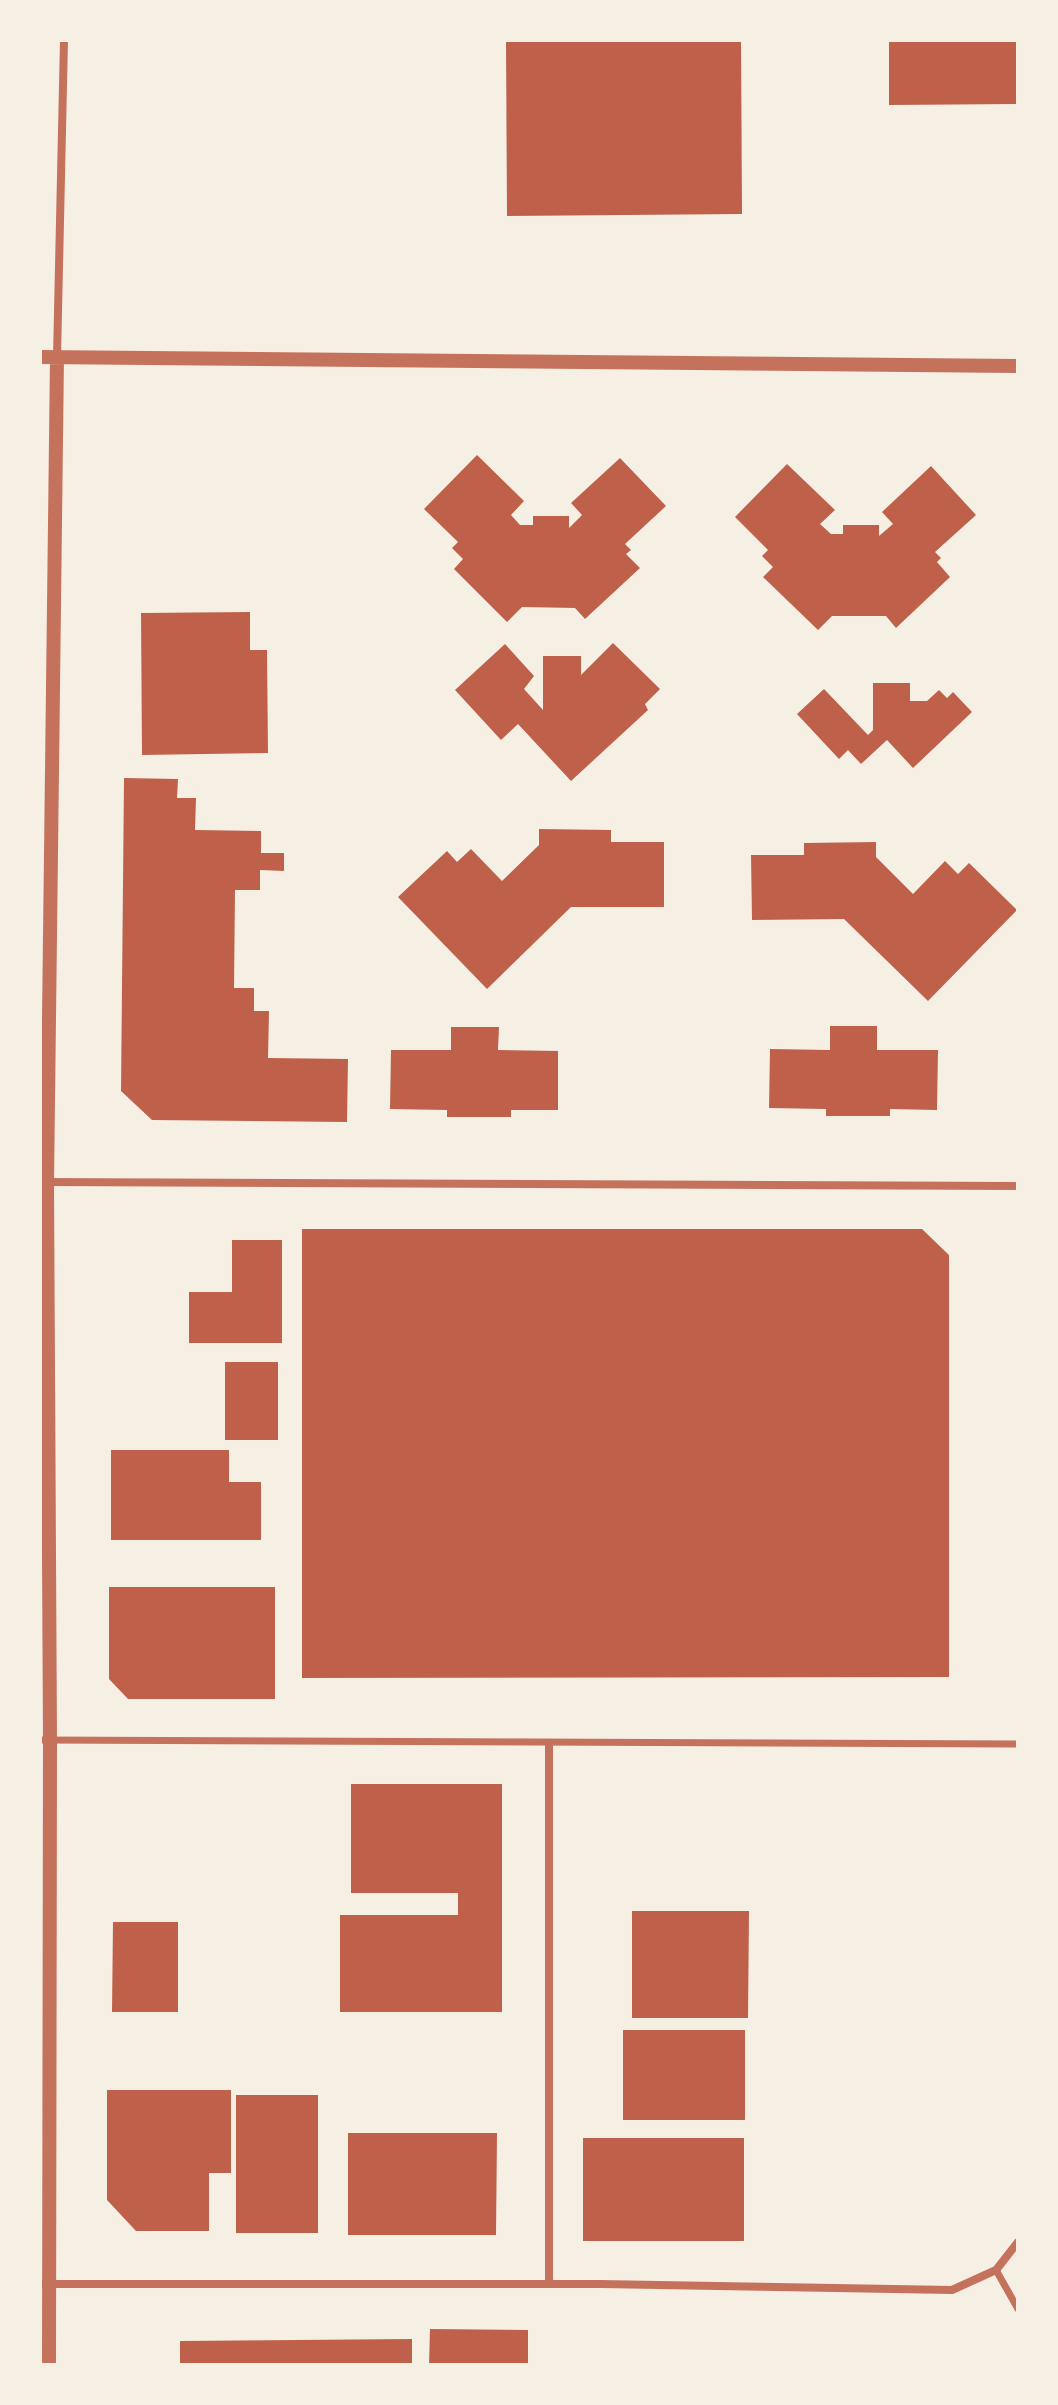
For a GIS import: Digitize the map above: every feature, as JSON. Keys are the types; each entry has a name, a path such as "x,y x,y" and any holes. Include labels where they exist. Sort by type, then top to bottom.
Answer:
{"street":[{"path":"49,2365 44,2284 43,1182 64,40"},
{"path":"40,357 1018,366"},
{"path":"43,1182 1018,1186"},
{"path":"45,1740 1018,1744"},
{"path":"549,1743 549,2284"},
{"path":"44,2284 549,2284 952,2290 996,2270 1018,2242"},
{"path":"996,2270 1018,2309"}],"building":[{"path":"506,40 741,40 742,214 507,216"},
{"path":"889,40 1018,40 1018,104 889,105"},
{"path":"477,455 524,501 511,515 520,525 533,525 533,516 569,516 569,528 582,515 571,503 620,458 666,506 625,544 631,550 626,554 640,568 585,619 575,608 522,607 507,622 454,569 463,559 452,548 458,542 424,509"},
{"path":"787,464 835,510 820,524 831,534 843,534 843,525 879,525 879,536 893,524 882,512 931,466 976,515 935,552 941,558 937,562 950,577 896,628 886,616 832,616 818,630 763,577 773,567 762,556 768,550 735,517"},
{"path":"250,612 250,650 267,650 268,753 142,755 141,613"},
{"path":"613,643 660,689 645,704 648,710 571,781 518,724 501,740 455,690 505,644 534,676 524,689 543,710 543,656 581,656 581,675"},
{"path":"873,683 910,683 910,701 927,701 939,690 947,698 953,692 972,712 913,768 887,740 861,764 848,750 839,759 797,714 824,689 868,735 873,730"},
{"path":"124,778 178,779 177,798 196,798 195,830 261,831 261,853 284,853 284,871 260,870 260,890 235,890 234,988 254,988 254,1011 269,1011 268,1058 348,1059 347,1122 152,1120 121,1091"},
{"path":"539,829 611,830 611,842 664,842 664,907 571,907 487,989 398,897 447,851 457,862 471,849 502,881 539,845"},
{"path":"876,842 876,857 913,894 945,861 958,874 969,863 1017,910 928,1001 844,919 752,920 751,855 804,855 804,843"},
{"path":"830,1026 877,1026 877,1050 938,1050 937,1110 890,1109 890,1116 826,1116 826,1109 769,1108 770,1049 830,1050"},
{"path":"451,1027 499,1027 498,1050 558,1051 558,1110 511,1110 511,1117 447,1117 447,1110 390,1109 391,1050 451,1050"},
{"path":"302,1229 922,1229 949,1255 949,1677 302,1678"},
{"path":"232,1240 282,1240 282,1343 189,1343 189,1292 232,1292"},
{"path":"225,1362 278,1362 278,1440 225,1440"},
{"path":"111,1450 229,1450 229,1482 261,1482 261,1540 111,1540"},
{"path":"109,1587 275,1587 275,1699 128,1699 109,1679"},
{"path":"351,1784 502,1784 502,2012 340,2012 340,1915 458,1915 458,1893 351,1893"},
{"path":"632,1911 749,1911 748,2018 632,2018"},
{"path":"113,1922 178,1922 178,2012 112,2012"},
{"path":"623,2030 745,2030 745,2120 623,2120"},
{"path":"107,2090 231,2090 231,2173 209,2173 209,2231 136,2231 107,2200"},
{"path":"236,2095 318,2095 318,2233 236,2233"},
{"path":"348,2133 497,2133 496,2235 348,2235"},
{"path":"583,2138 744,2138 744,2241 583,2241"},
{"path":"430,2329 528,2330 528,2365 429,2365"},
{"path":"412,2339 412,2365 180,2365 180,2341"}]}
